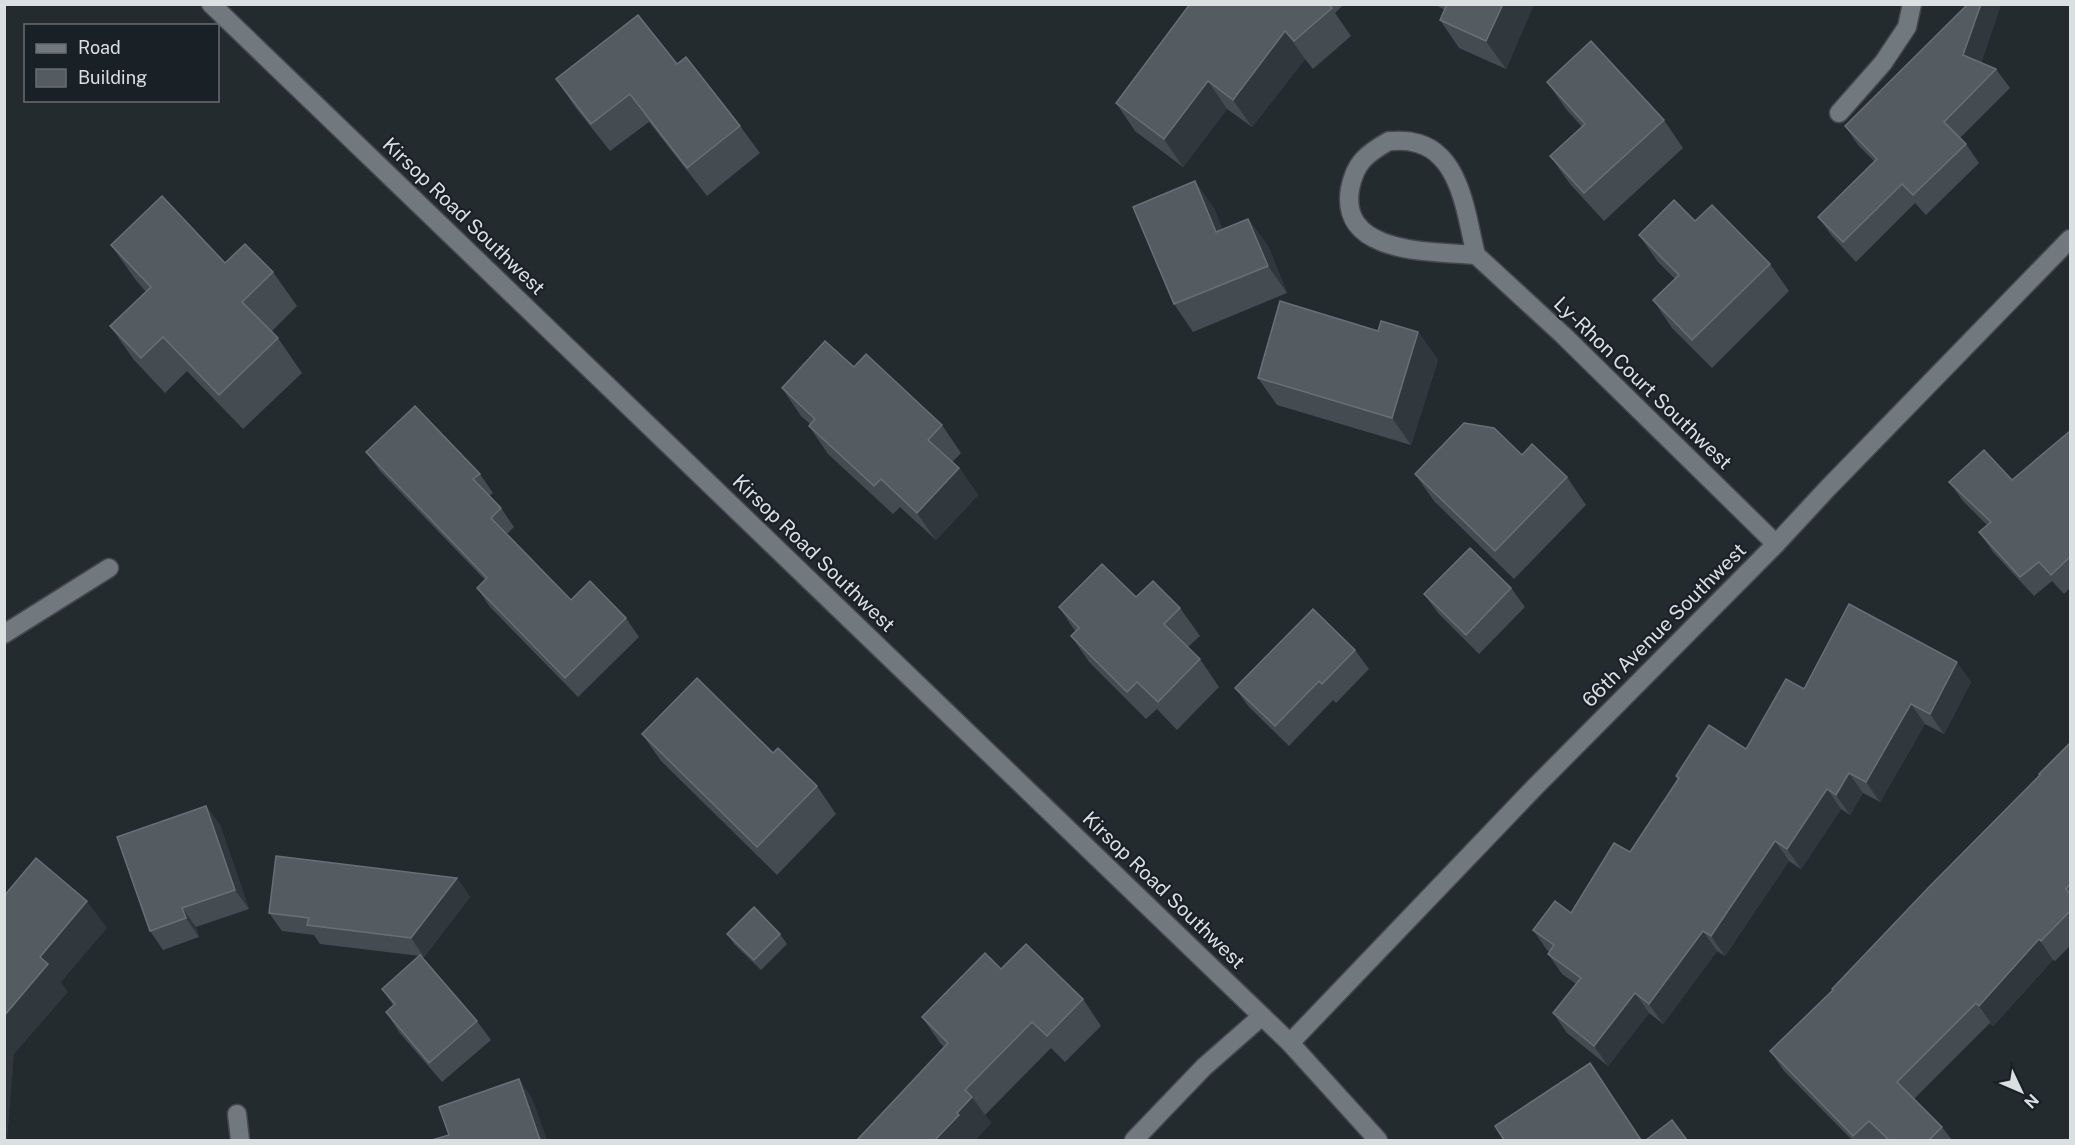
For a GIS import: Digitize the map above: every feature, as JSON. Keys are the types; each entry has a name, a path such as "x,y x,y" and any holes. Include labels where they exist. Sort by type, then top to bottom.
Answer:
{"street":[{"name":"Kirsop Road Southwest","path":"211,4 1290,1043 1377,1140"},
{"path":"1839,112 1883,63 1907,27 1912,4"},
{"path":"1389,141 1413,142 1432,150 1449,165 1460,191 1476,255 1392,246 1368,237 1354,219 1349,197 1353,173 1367,154 1389,141"},
{"name":"66th Avenue Southwest","path":"1290,1043 2070,239"},
{"name":"Ly-Rhon Court Southwest","path":"1476,255 1563,335 1776,544"},
{"path":"4,634 109,568"},
{"path":"1134,1140 1204,1068 1262,1016"},
{"path":"237,1114 240,1140"}],"building":[{"path":"1190,4 1328,4 1332,8 1294,41 1285,31 1233,100 1208,81 1164,139 1116,103"},
{"path":"1447,4 1503,4 1486,41 1440,20"},
{"path":"1968,4 1981,4 1963,55 1996,69 1944,122 1966,144 1913,195 1902,184 1843,242 1818,217 1877,159 1845,126"},
{"path":"638,15 677,64 686,57 740,126 687,168 630,94 591,124 556,79"},
{"path":"1591,41 1664,120 1584,193 1550,156 1585,124 1547,82"},
{"path":"1195,181 1216,232 1248,219 1268,266 1174,304 1133,207"},
{"path":"162,196 225,263 245,244 273,272 242,302 278,338 219,395 163,337 141,358 110,326 151,287 111,245"},
{"path":"1674,200 1695,221 1712,205 1770,264 1692,340 1653,300 1679,275 1639,235"},
{"path":"1280,301 1378,331 1381,321 1418,332 1392,418 1258,378"},
{"path":"825,341 854,367 866,354 942,425 928,440 959,468 917,513 881,479 874,486 809,426 815,419 782,388"},
{"path":"415,406 480,474 473,479 501,508 491,518 571,600 590,581 626,618 565,678 477,588 487,578 366,452"},
{"path":"1464,423 1494,428 1522,455 1532,444 1567,477 1495,551 1415,474"},
{"path":"2070,431 2070,557 2051,575 2039,562 2020,577 1979,532 1991,522 1949,482 1984,450 2012,480"},
{"path":"1470,548 1511,588 1466,635 1424,594"},
{"path":"1102,564 1136,597 1153,581 1180,608 1164,624 1200,659 1158,702 1137,682 1127,692 1071,636 1079,628 1059,607"},
{"path":"1849,604 1957,662 1930,714 1911,704 1866,782 1849,773 1836,795 1827,789 1787,849 1775,841 1711,936 1703,931 1649,1004 1635,993 1594,1046 1553,1013 1581,978 1548,954 1554,945 1533,930 1555,901 1571,913 1614,843 1630,852 1679,778 1676,776 1709,725 1746,749 1786,679 1804,689"},
{"path":"1313,609 1355,650 1322,684 1319,681 1275,726 1235,688"},
{"path":"697,678 773,753 778,748 817,786 757,847 642,734"},
{"path":"2070,743 2070,884 2066,889 2070,894 2070,911 2041,941 2039,939 1979,1006 1976,1003 1897,1082 1942,1127 1929,1140 1889,1140 1869,1121 1853,1136 1770,1051 1833,990 1929,887"},
{"path":"206,806 235,890 182,908 186,918 150,931 117,837"},
{"path":"276,856 457,878 411,938 307,925 309,918 269,913"},
{"path":"36,858 87,901 40,957 48,964 4,1016 4,896"},
{"path":"754,907 780,934 754,960 727,934"},
{"path":"1026,944 1083,999 1047,1036 1032,1022 965,1090 972,1097 957,1113 959,1115 935,1140 857,1140 948,1043 922,1017 985,953 1001,969"},
{"path":"420,955 477,1021 429,1063 386,1012 395,1004 382,989"},
{"path":"1590,1063 1641,1140 1504,1140 1495,1126"},
{"path":"519,1079 540,1140 432,1140 449,1135 439,1107"},
{"path":"1672,1120 1687,1140 1646,1140"}]}
